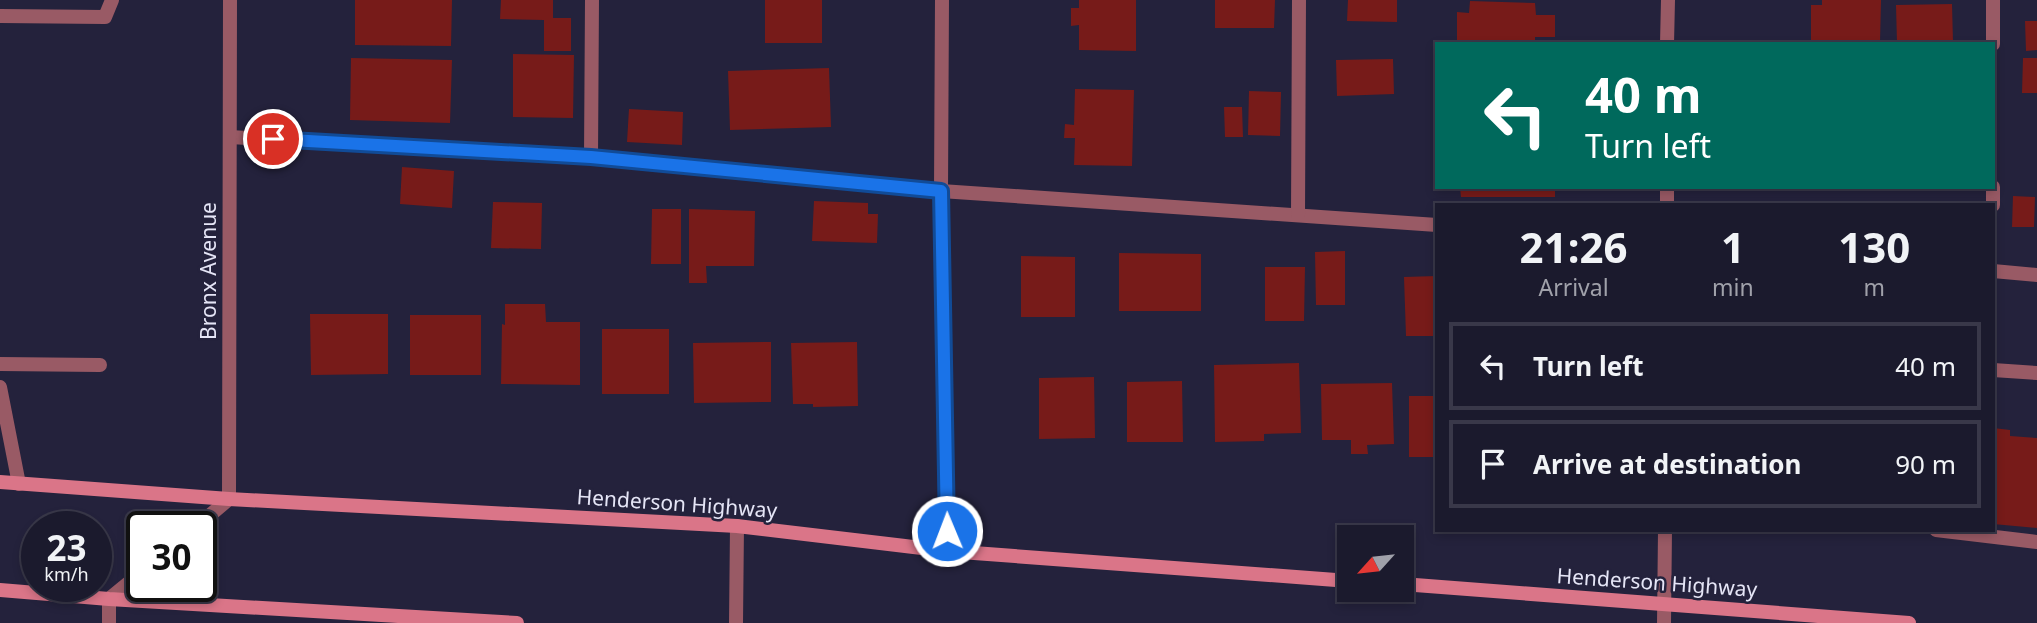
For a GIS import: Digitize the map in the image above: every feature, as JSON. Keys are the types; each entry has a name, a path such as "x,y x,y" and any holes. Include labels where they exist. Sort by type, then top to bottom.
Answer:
{"main road":[{"name":"Henderson Highway","path":"0,482 229,499 737,526 947,551 1337,580"},
{"name":"Henderson Highway","path":"1414,585 1909,623"},
{"path":"0,590 21,592"},
{"path":"112,599 517,623"}],"street":[{"path":"0,16 105,17 112,0"},
{"name":"Bronx Avenue","path":"229,499 230,0"},
{"path":"591,157 592,0"},
{"path":"942,0 941,191 947,551"},
{"path":"1298,215 1300,0"},
{"path":"1667,42 1668,0"},
{"path":"1993,0 1993,42"},
{"path":"230,136 591,157 941,191 1435,225"},
{"path":"1995,271 2037,275"},
{"path":"0,364 100,365"},
{"path":"1995,370 2037,373"},
{"path":"0,387 19,484"},
{"path":"215,511 229,499"},
{"path":"736,623 737,526"},
{"path":"1664,623 1665,532"},
{"path":"1953,532 2037,542"},
{"path":"112,597 126,585"},
{"path":"108,623 109,602"}],"building":[{"path":"355,0 452,0 451,46 355,45"},
{"path":"501,0 553,0 553,18 571,18 571,51 544,51 544,20 500,19"},
{"path":"765,0 822,0 822,43 765,43"},
{"path":"1079,0 1136,0 1136,51 1079,50 1079,25 1071,26 1071,8 1079,8"},
{"path":"1215,0 1275,0 1274,28 1215,28"},
{"path":"1348,0 1397,0 1397,22 1347,21"},
{"path":"1822,0 1881,0 1880,42 1811,41 1811,5 1822,5"},
{"path":"1470,1 1535,3 1536,15 1555,15 1555,37 1535,37 1535,42 1457,40 1457,12 1469,13"},
{"path":"1952,4 1953,42 1897,42 1896,5"},
{"path":"2025,21 2037,21 2037,50 2026,51"},
{"path":"513,54 574,55 573,118 513,117"},
{"path":"351,58 452,60 450,123 350,120"},
{"path":"2023,58 2037,58 2037,93 2022,93"},
{"path":"1393,59 1394,94 1337,96 1336,60"},
{"path":"829,68 831,127 730,130 728,71"},
{"path":"1075,89 1134,90 1132,166 1074,165 1075,138 1064,138 1065,124 1074,125"},
{"path":"1249,91 1281,92 1280,136 1248,135"},
{"path":"1224,107 1242,107 1243,137 1225,137"},
{"path":"629,109 683,112 682,145 627,142"},
{"path":"402,167 454,171 452,208 400,204"},
{"path":"1460,189 1555,189 1555,197 1461,197"},
{"path":"2013,196 2035,197 2034,227 2012,227"},
{"path":"814,201 868,203 868,214 878,214 877,243 812,241"},
{"path":"493,202 542,203 541,249 491,248"},
{"path":"652,209 681,209 681,264 651,264"},
{"path":"689,209 755,211 754,266 706,266 707,283 689,283"},
{"path":"1345,251 1345,305 1316,305 1315,252"},
{"path":"1119,253 1201,254 1201,311 1119,311"},
{"path":"1021,256 1075,257 1075,317 1021,317"},
{"path":"1265,267 1305,267 1304,321 1265,321"},
{"path":"1435,276 1435,336 1406,336 1404,277"},
{"path":"505,304 545,304 546,322 580,322 580,385 501,384"},
{"path":"310,314 388,314 388,374 311,375"},
{"path":"410,315 481,315 481,375 410,375"},
{"path":"602,329 669,329 669,394 602,394"},
{"path":"771,342 771,402 694,403 693,343"},
{"path":"857,342 858,406 813,407 813,404 793,404 791,343"},
{"path":"1299,363 1301,433 1264,434 1264,441 1215,442 1214,365"},
{"path":"1094,377 1095,438 1039,439 1039,378"},
{"path":"1182,381 1183,442 1127,442 1127,382"},
{"path":"1392,383 1394,444 1367,445 1368,454 1351,454 1351,440 1322,440 1321,384"},
{"path":"1409,396 1435,396 1435,457 1409,457"},
{"path":"1995,428 2010,430 2010,436 2037,438 2037,528 1995,524"}],"route":[{"path":"273,139 591,157 941,191 947,531"}]}
